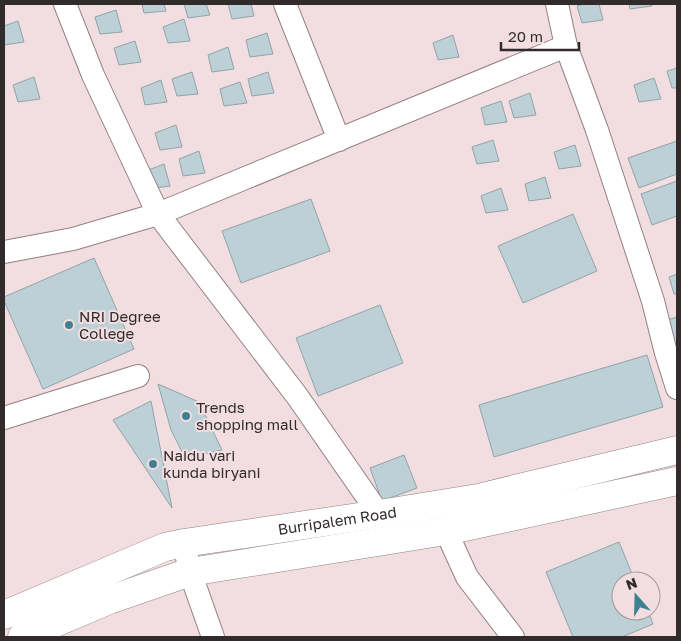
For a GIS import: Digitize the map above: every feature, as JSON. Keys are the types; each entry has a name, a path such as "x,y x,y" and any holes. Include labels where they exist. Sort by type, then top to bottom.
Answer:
{"main road":[{"name":"Burripalem Road","path":"4,615 155,550 184,543 478,498 677,450"},
{"name":"Burripalem Road","path":"22,637 109,600 190,572 446,531 677,481"}],"street":[{"path":"65,4 93,75 158,214 297,396 379,514"},
{"path":"285,4 339,140"},
{"path":"557,4 566,46 597,130 653,301 677,388"},
{"path":"4,252 73,239 158,214 566,46"},
{"path":"4,418 138,376"},
{"path":"446,531 467,577 513,637"},
{"path":"184,543 190,572 213,637"}],"building":[{"path":"142,4 164,4 166,11 144,13"},
{"path":"184,4 206,4 210,15 188,18"},
{"path":"228,4 251,4 254,16 232,19"},
{"path":"599,4 603,20 582,23 577,6"},
{"path":"629,4 651,4 652,6 630,9"},
{"path":"116,10 122,32 100,34 95,17"},
{"path":"184,19 190,41 168,43 163,27"},
{"path":"18,21 24,42 4,45 4,26"},
{"path":"267,33 273,54 250,57 246,40"},
{"path":"453,35 459,57 438,60 433,43"},
{"path":"135,41 141,62 119,65 114,48"},
{"path":"228,47 234,69 212,72 208,55"},
{"path":"677,68 677,88 672,88 667,71"},
{"path":"192,72 198,94 177,96 172,79"},
{"path":"268,72 274,93 252,96 248,79"},
{"path":"34,77 40,99 18,102 13,85"},
{"path":"654,78 661,99 639,102 634,85"},
{"path":"161,80 167,102 145,105 141,88"},
{"path":"240,82 247,103 224,106 220,89"},
{"path":"530,93 536,115 514,118 509,101"},
{"path":"501,101 507,122 485,125 481,108"},
{"path":"176,125 182,147 160,150 155,133"},
{"path":"493,140 499,161 477,164 472,147"},
{"path":"677,141 677,174 639,188 628,158"},
{"path":"575,145 581,166 559,169 554,152"},
{"path":"199,151 205,173 183,176 179,159"},
{"path":"164,164 170,186 148,189 143,172"},
{"path":"545,177 551,198 529,201 525,184"},
{"path":"677,181 677,216 652,225 641,194"},
{"path":"501,188 508,210 486,213 481,196"},
{"path":"311,199 330,251 241,283 222,231"},
{"path":"573,214 597,271 523,303 498,246"},
{"name":"NRI Degree College","path":"94,258 134,349 43,389 4,301 4,297"},
{"path":"677,274 677,294 674,294 669,277"},
{"path":"380,305 403,363 318,396 296,338"},
{"path":"677,317 677,362 663,321"},
{"path":"647,355 663,407 494,457 479,405"},
{"name":"Trends shopping mall","path":"158,384 199,402 222,450 185,458 171,430"},
{"name":"Naidu vari kunda biryani","path":"151,401 172,508 113,420"},
{"path":"404,455 417,488 382,501 370,468"},
{"path":"619,542 631,571 611,571 611,621 652,621 653,624 622,637 573,637 546,572"}],"place":[{"name":"NRI Degree College","path":"69,325"},
{"name":"Trends shopping mall","path":"186,416"},
{"name":"Naidu vari kunda biryani","path":"153,464"}]}
